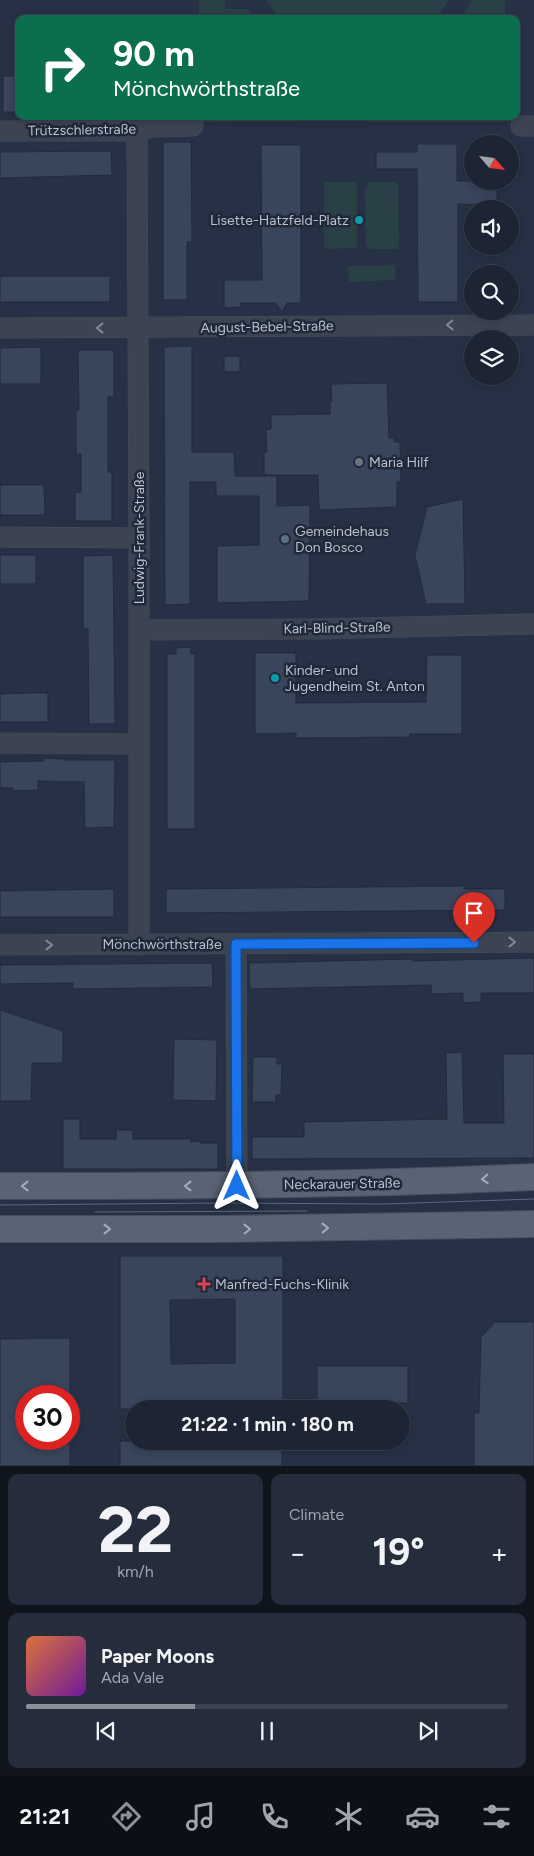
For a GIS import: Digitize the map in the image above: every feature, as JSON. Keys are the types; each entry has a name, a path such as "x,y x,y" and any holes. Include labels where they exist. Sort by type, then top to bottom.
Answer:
{"main road":[{"name":"Neckarauer Straße","path":"0,1186 237,1186 534,1177"},
{"path":"0,1229 217,1229 534,1224"}],"street":[{"name":"Trützschlerstraße","path":"0,131 137,132 152,127 193,126"},
{"name":"Ludwig-Frank-Straße","path":"137,132 139,945"},
{"name":"August-Bebel-Straße","path":"0,328 534,325"},
{"path":"0,537 139,538"},
{"name":"Karl-Blind-Straße","path":"139,630 336,629 534,624"},
{"path":"0,743 139,744"},
{"name":"Mönchwörthstraße","path":"0,945 534,942"},
{"path":"236,944 237,1186"}],"green space":[{"path":"199,0 225,0 225,9 247,9 252,15 199,15"},
{"path":"266,0 449,0 438,15 277,15"},
{"path":"472,0 505,0 505,15 463,15"},
{"path":"199,120 347,120 347,121 199,122"},
{"path":"366,120 504,120 504,122 366,122"},
{"path":"324,182 357,182 357,248 324,249"},
{"path":"370,182 395,182 398,184 399,245 397,249 371,249 366,246 365,187"},
{"path":"395,265 395,280 349,282 348,266"}],"building":[{"path":"3,76 15,76 15,112 3,112"},
{"path":"163,142 191,142 192,242 187,242 187,300 163,300"},
{"path":"417,144 457,144 457,181 464,181 464,190 497,190 497,200 464,200 464,204 458,204 458,302 418,302 417,169 376,169 376,152 417,152"},
{"path":"261,145 301,145 301,303 287,303 282,312 276,303 241,303 241,307 224,308 224,280 262,280"},
{"path":"111,151 112,175 0,178 0,152"},
{"path":"0,276 110,276 110,302 0,302"},
{"path":"192,346 192,452 234,452 235,476 277,476 277,506 310,505 309,601 217,603 217,546 259,545 259,496 216,496 216,482 190,482 190,604 165,605 164,347"},
{"path":"41,347 41,384 0,384 0,348"},
{"path":"78,350 114,350 114,397 108,397 108,472 112,472 112,521 75,521 75,493 81,492 81,454 76,454 76,410 79,410"},
{"path":"224,356 240,356 240,372 224,372"},
{"name":"Maria Hilf","path":"387,383 389,438 394,438 395,442 400,442 401,482 397,482 397,507 319,510 318,475 264,475 264,452 267,452 266,430 271,429 271,415 330,414 330,402 332,402 331,384"},
{"path":"0,485 44,485 45,515 0,515"},
{"path":"463,499 465,604 426,604 415,555 427,507"},
{"path":"0,555 36,555 36,584 0,584"},
{"path":"113,555 115,724 89,724 88,629 83,629 83,556"},
{"path":"190,647 191,654 195,654 195,829 167,829 167,654 176,654 176,648"},
{"name":"Kinder- und Jugendheim St. Anton","path":"255,653 296,653 296,703 426,702 427,655 462,655 462,734 410,734 410,737 296,738 296,733 255,734"},
{"path":"48,693 48,722 0,722 0,694"},
{"path":"44,758 115,760 114,827 85,828 84,782 38,781 38,790 13,791 13,788 0,788 0,762 44,761"},
{"path":"465,886 464,889 505,889 505,910 166,913 166,889"},
{"path":"114,889 114,917 0,917 0,891"},
{"path":"534,958 534,993 481,993 481,1002 463,1003 463,993 432,994 431,985 250,989 249,963"},
{"path":"212,963 213,987 73,989 73,983 0,984 0,965"},
{"path":"0,1010 63,1031 63,1063 32,1063 31,1101 0,1101"},
{"path":"174,1039 217,1040 216,1101 173,1100"},
{"path":"462,1052 464,1123 504,1123 503,1054 534,1054 534,1158 252,1159 252,1137 304,1137 304,1122 447,1119 446,1053"},
{"path":"253,1057 277,1057 277,1064 282,1064 281,1095 276,1095 276,1102 252,1102"},
{"path":"63,1119 80,1119 80,1139 116,1139 116,1130 133,1130 133,1139 191,1139 191,1142 218,1143 218,1169 63,1169"},
{"path":"120,1256 283,1256 283,1400 125,1400 125,1409 120,1409","holes":["235,1299 235,1363 171,1364 170,1300"]},
{"path":"495,1322 534,1322 534,1466 474,1466 474,1413 479,1413 481,1337"},
{"path":"70,1338 70,1385 15,1385 15,1450 70,1450 70,1466 0,1466 0,1339"},
{"path":"317,1366 408,1366 408,1400 317,1400"},
{"path":"120,1441 125,1441 125,1450 282,1450 282,1466 120,1466"}],"tram line":[{"path":"0,1205 384,1204 534,1199"},
{"path":"95,1212 307,1211"}],"place":[{"name":"Lisette-Hatzfeld-Platz","path":"359,220"},
{"name":"Maria Hilf","path":"359,462"},
{"name":"Gemeindehaus Don Bosco","path":"285,539"},
{"name":"Kinder- und Jugendheim St. Anton","path":"275,678"},
{"name":"Manfred-Fuchs-Klinik","path":"204,1284"}],"route":[{"path":"237,1186 236,944 474,943"}]}
